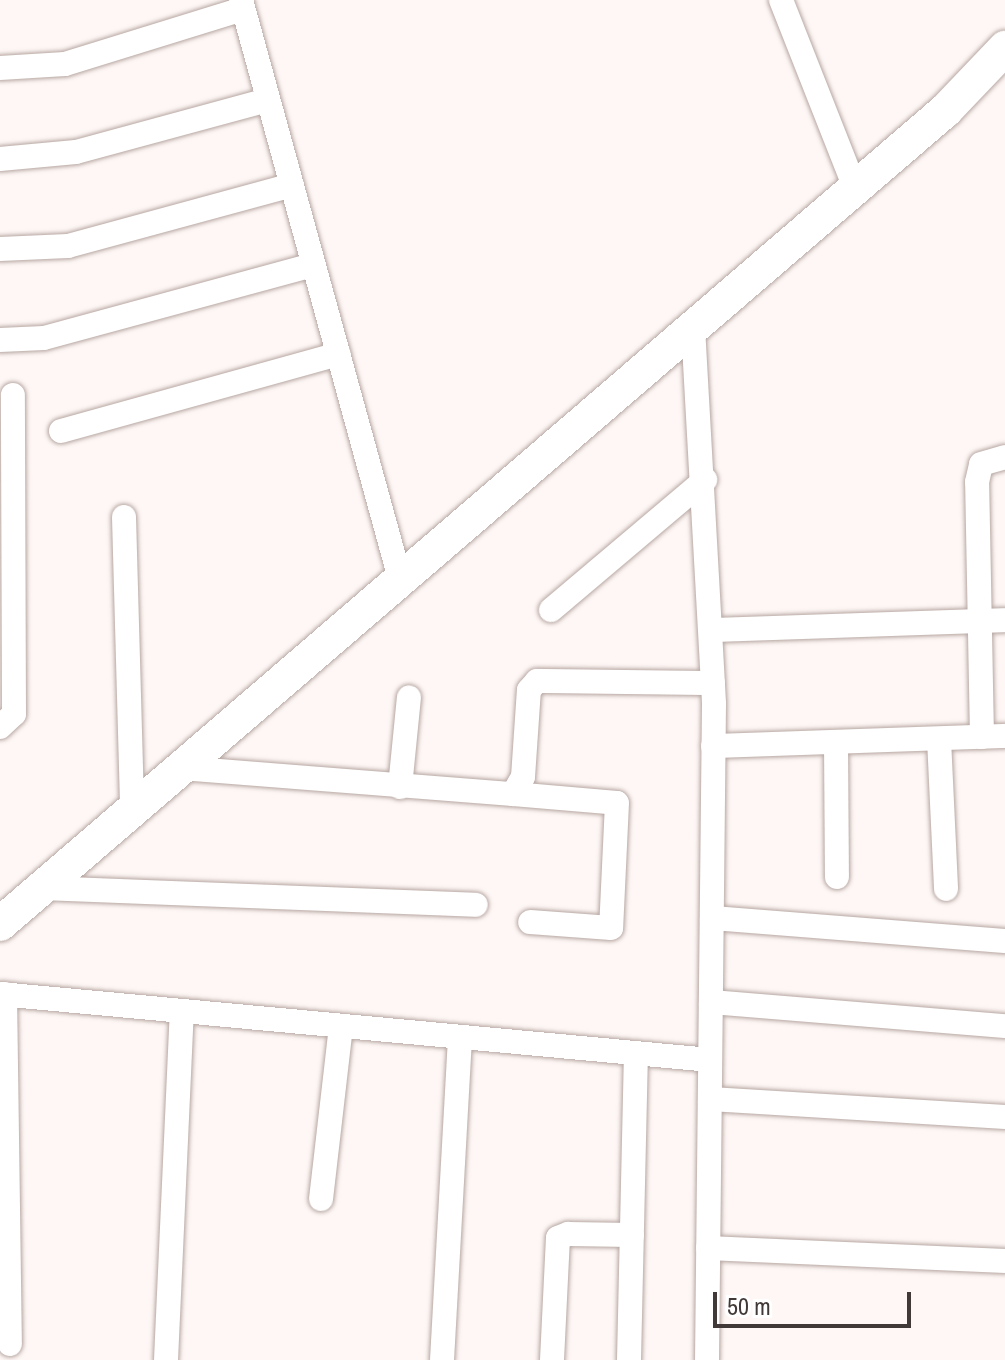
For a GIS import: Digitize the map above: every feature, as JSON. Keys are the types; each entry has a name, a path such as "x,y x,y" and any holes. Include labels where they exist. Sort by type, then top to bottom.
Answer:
{"main road":[{"path":"4,913 41,888 946,110 1005,48"}],"street":[{"path":"781,0 855,188"},
{"path":"0,68 65,64 242,4 400,579"},
{"path":"0,159 76,152 268,100"},
{"path":"0,249 68,246 292,185"},
{"path":"0,340 44,338 313,265"},
{"path":"693,327 705,480 713,683 707,1360"},
{"path":"61,431 338,354"},
{"path":"0,727 14,714 13,395"},
{"path":"713,746 994,737 980,621 979,468 984,461 1005,457"},
{"path":"551,610 705,480"},
{"path":"124,517 132,810"},
{"path":"711,630 1005,620"},
{"path":"513,794 523,777 529,690 537,681 713,683"},
{"path":"400,787 409,697"},
{"path":"939,739 946,889"},
{"path":"836,742 837,877"},
{"path":"181,768 617,803 611,928 530,922"},
{"path":"41,888 476,905"},
{"path":"712,918 1005,941"},
{"path":"10,1344 3,994 710,1060"},
{"path":"711,1002 1005,1026"},
{"path":"166,1360 182,1013"},
{"path":"321,1199 341,1027"},
{"path":"442,1360 460,1038"},
{"path":"629,1360 636,1054"},
{"path":"710,1099 1005,1117"},
{"path":"552,1360 554,1248 558,1238 568,1234 632,1235"},
{"path":"708,1248 1005,1261"}]}
